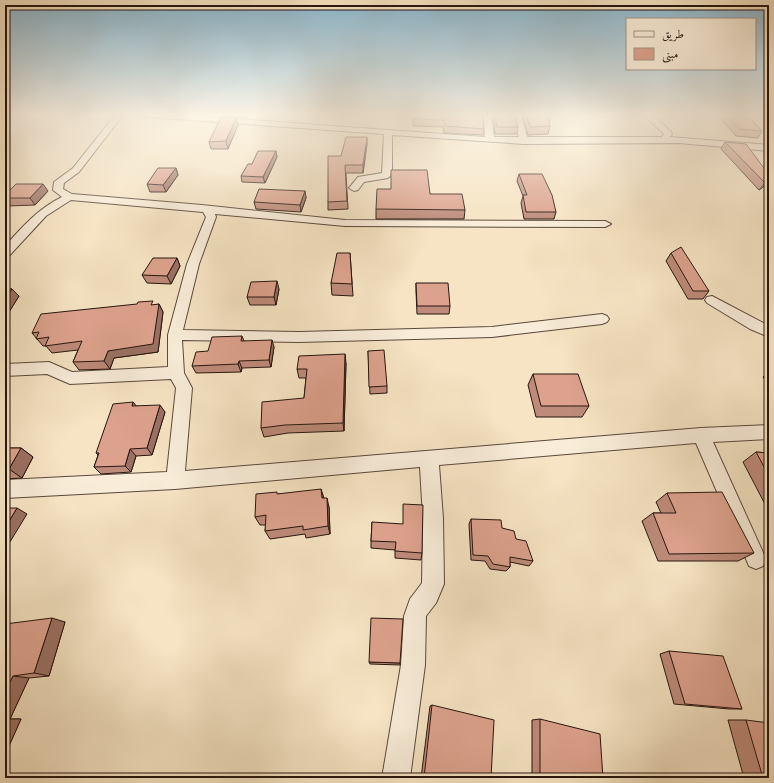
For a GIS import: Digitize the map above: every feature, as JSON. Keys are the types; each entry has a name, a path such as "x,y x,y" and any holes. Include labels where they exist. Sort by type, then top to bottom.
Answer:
{"street":[{"path":"69,197 58,190 59,182 76,170 90,152"},
{"path":"354,188 361,179 385,176 387,174 388,152"},
{"path":"5,253 35,219 57,202 69,197 202,208 208,210 345,223 605,224"},
{"path":"175,480 184,388 176,373 175,335 193,264 211,217 208,210"},
{"path":"712,300 755,326 769,332"},
{"path":"175,335 299,337 492,332 602,319"},
{"path":"5,370 49,368 70,378 176,373"},
{"path":"5,489 175,480 701,435 769,432"},
{"path":"701,435 756,559"},
{"path":"396,778 413,665 415,616 418,607 428,596 433,584 433,518 430,458"}],"building":[{"path":"258,152 276,152 263,177 241,176 248,164 252,164"},
{"path":"342,152 365,152 363,165 345,165 347,201 328,202 328,156 341,156"},
{"path":"734,152 752,152 769,175 769,179 765,183"},
{"path":"158,168 176,168 163,185 147,184"},
{"path":"391,170 427,170 430,194 462,194 465,210 376,209 377,189 391,189"},
{"path":"519,174 542,174 552,195 556,212 526,212 523,195 527,195"},
{"path":"16,184 43,184 30,198 5,198 5,195"},
{"path":"259,189 305,191 300,205 254,202"},
{"path":"681,247 709,291 693,291 671,253"},
{"path":"337,253 350,253 352,284 331,283"},
{"path":"153,258 177,258 167,276 142,275"},
{"path":"277,281 274,297 247,297 251,282"},
{"path":"416,283 448,283 450,306 417,306"},
{"path":"5,289 12,289 5,299"},
{"path":"153,301 151,305 159,304 153,344 108,351 104,361 73,362 82,341 45,346 49,337 36,339 39,332 32,333 41,314"},
{"path":"242,336 241,341 272,340 269,360 239,361 238,364 192,366 196,352 208,351 212,337"},
{"path":"384,350 387,386 369,387 368,351"},
{"path":"345,354 343,423 285,425 261,428 262,402 304,398 307,369 297,369 299,356"},
{"path":"533,374 578,374 589,406 541,406"},
{"path":"133,402 132,406 160,405 147,448 130,449 125,466 94,467 99,453 96,453 113,404"},
{"path":"5,448 21,448 9,469 5,469"},
{"path":"756,452 769,453 769,476"},
{"path":"321,489 322,498 327,498 328,526 303,530 303,526 265,531 266,515 255,517 256,494 277,492 277,494"},
{"path":"722,492 754,553 669,554 653,513 676,513 667,493"},
{"path":"403,504 423,505 422,553 395,551 396,542 371,541 372,522 403,524"},
{"path":"5,508 17,508 5,528"},
{"path":"471,519 501,520 502,528 514,531 516,539 526,541 533,561 510,557 510,567 493,564 488,556 473,555"},
{"path":"52,618 34,673 13,676 5,692 5,624"},
{"path":"371,618 403,619 400,663 369,662"},
{"path":"669,651 723,656 742,709 685,704"},
{"path":"432,705 494,720 491,778 424,778"},
{"path":"540,719 600,734 603,778 540,778"},
{"path":"746,720 769,723 769,778 763,778"}]}
